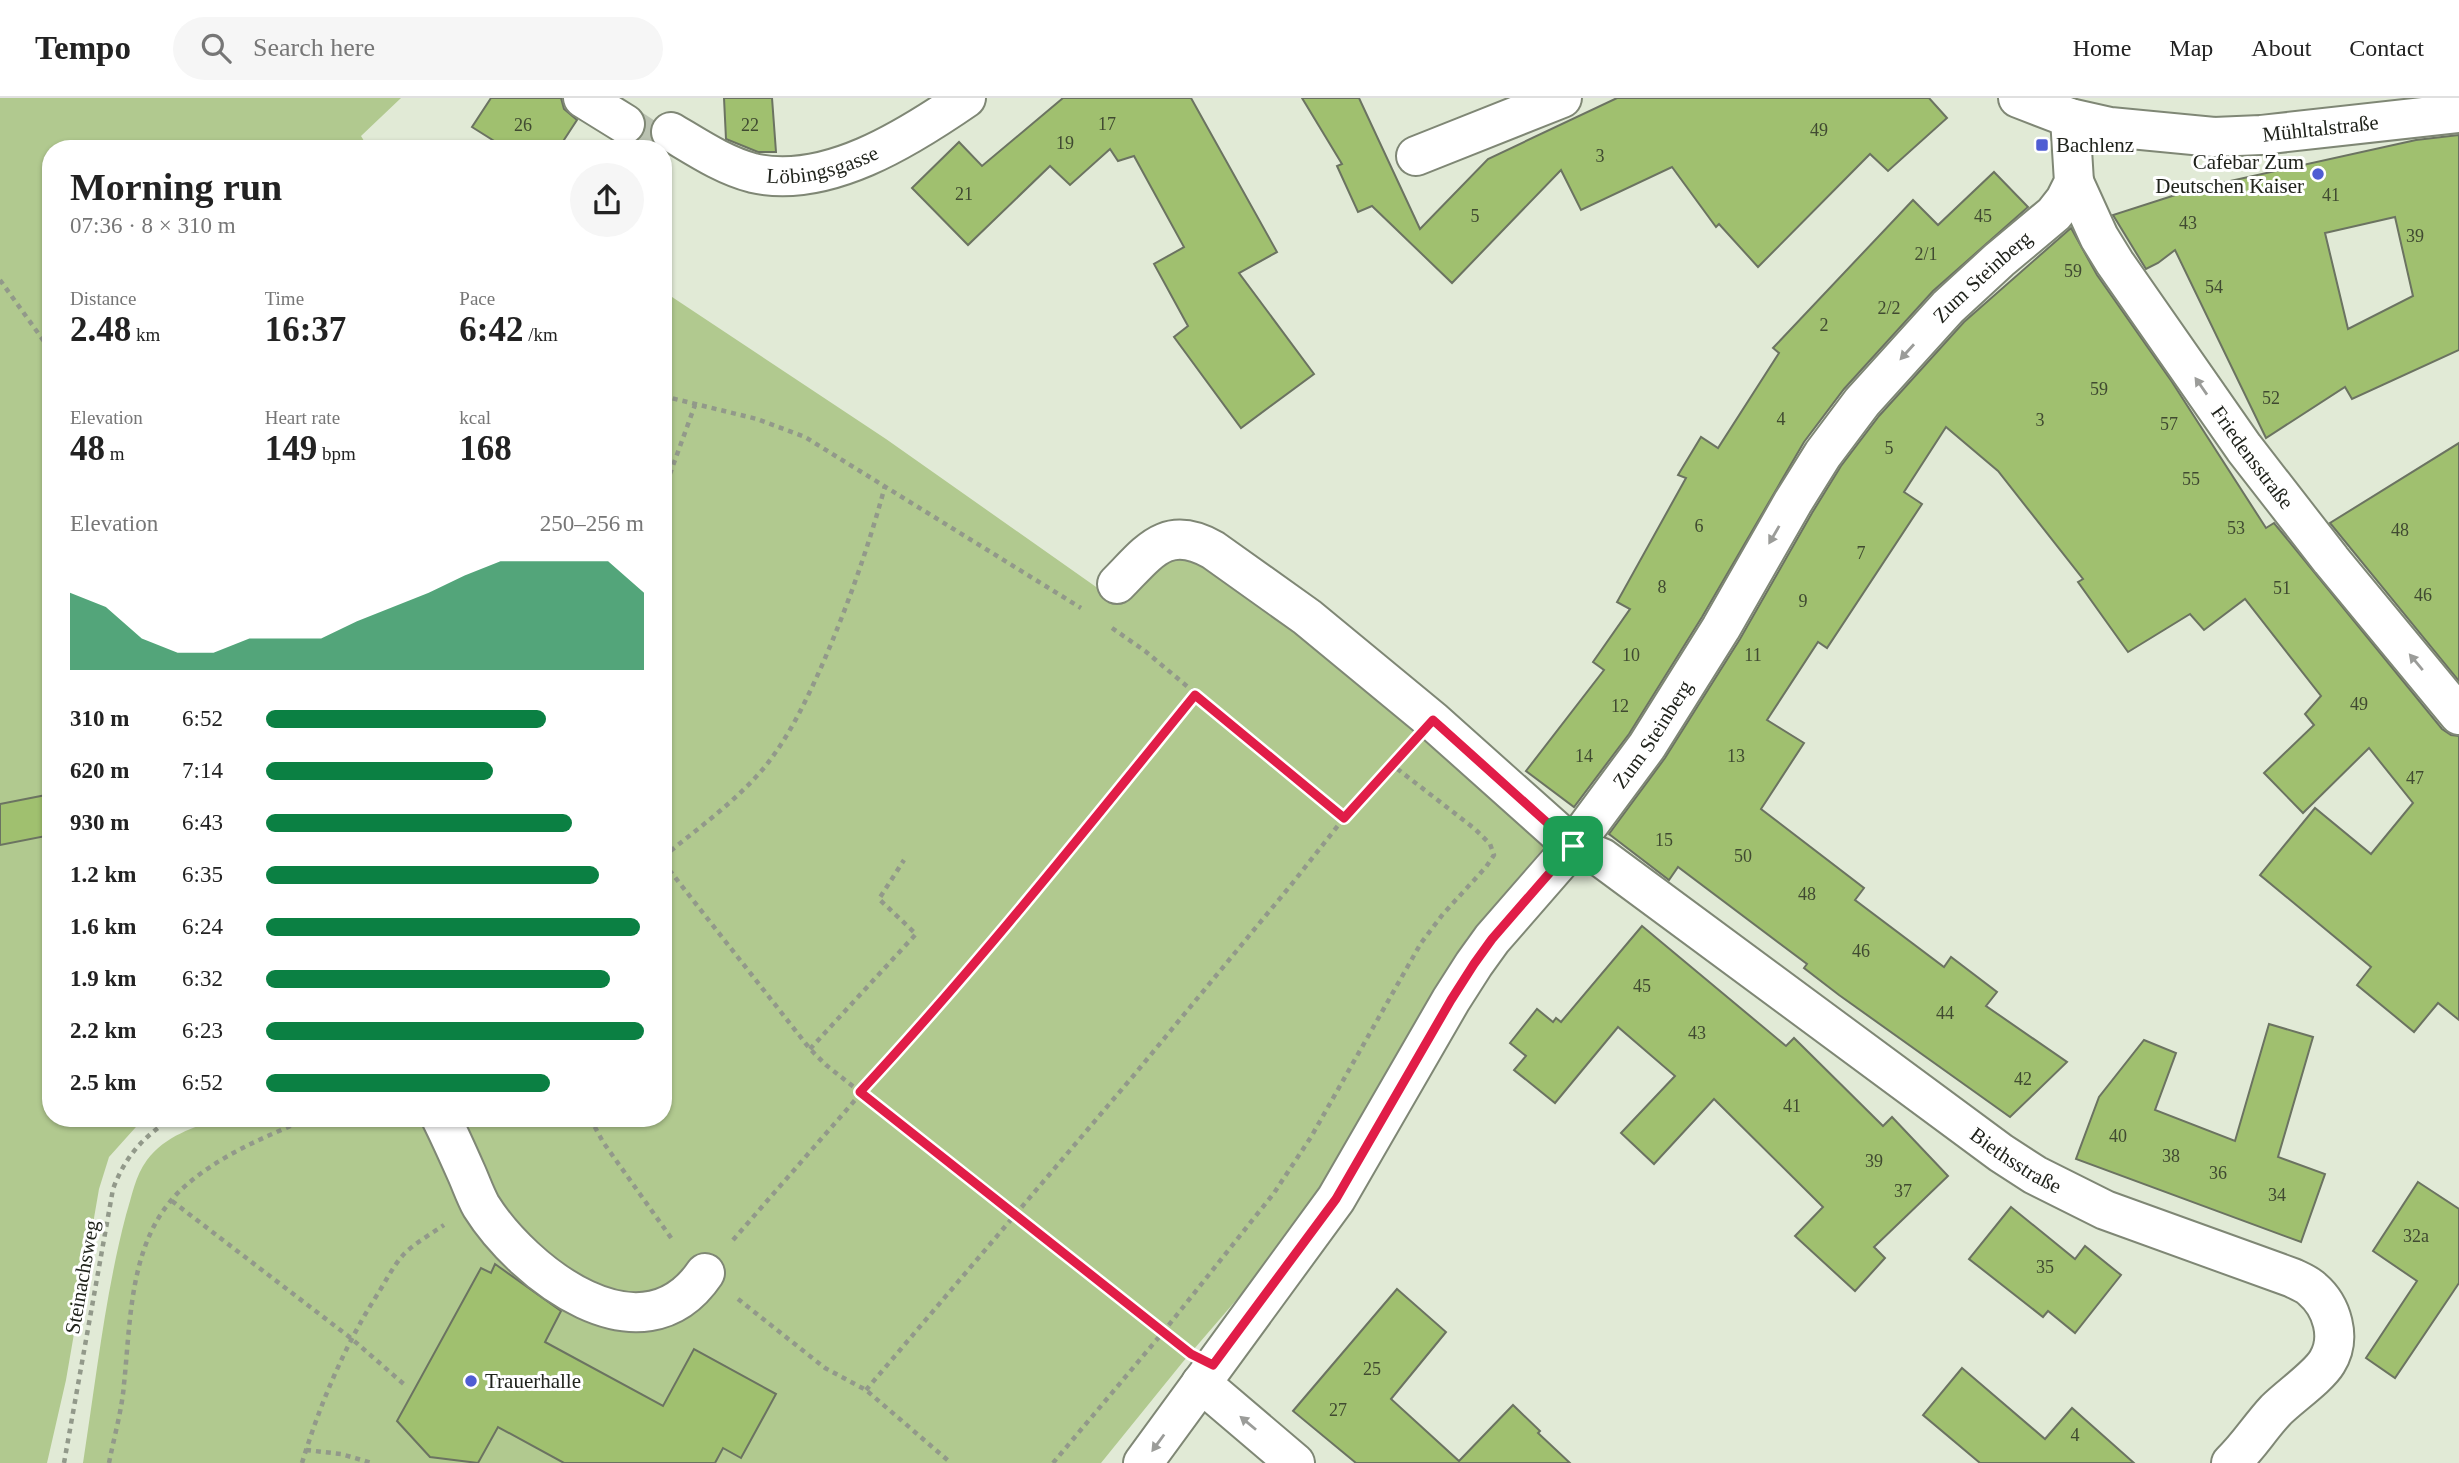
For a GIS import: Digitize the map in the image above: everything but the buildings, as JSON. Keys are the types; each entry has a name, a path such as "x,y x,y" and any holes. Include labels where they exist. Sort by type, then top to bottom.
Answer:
{"street":[{"path":"583,98 625,124"},
{"name":"Löbingsgasse","path":"672,145 742,169 766,175 790,176 835,166 877,151 919,131 966,98"},
{"path":"1416,156 1562,98"},
{"name":"Mühltalstraße","path":"2018,98 2070,118 2110,127 2214,137 2261,135 2459,113"},
{"path":"2070,118 2074,182"},
{"name":"Friedensstraße","path":"2074,182 2098,237 2244,447 2331,560 2459,715"},
{"name":"Zum Steinberg","path":"1143,1463 1336,1199 1474,964 1492,939 1573,846 1647,746 1721,628 1823,454 1862,402 1948,307 2054,214 2074,182"},
{"name":"Biethsstraße","path":"1117,584 1153,548 1170,539 1198,541 1307,617 1433,720 1573,846 1602,858 1960,1125 2035,1175 2105,1210 2293,1278 2311,1288 2330,1313 2334,1328 2333,1346 2327,1363 2276,1411 2248,1458"},
{"path":"445,1127 481,1205 505,1237 549,1277 593,1304 626,1312 652,1311 681,1298 705,1273"},
{"path":"1207,1374 1295,1463"}],"path":[{"path":"0,280 42,338"},
{"path":"672,399 733,412 780,426 805,437 1051,591"},
{"path":"672,468 695,405"},
{"path":"672,851 762,770 786,737 835,636 863,559 885,486"},
{"path":"1104,623 1145,651 1344,818"},
{"path":"705,1273 860,1092 932,1015 1195,695"},
{"path":"866,1390 1170,1032 1344,818 1433,720"},
{"path":"1053,1463 1164,1331 1274,1193 1311,1137 1421,943 1494,855 1490,844 1475,829 1391,764"},
{"path":"810,1049 916,934 879,899 904,860"},
{"path":"672,871 810,1049 860,1092 1164,1331 1191,1354 1207,1374"},
{"name":"Steinachsweg","path":"64,1463 113,1189 127,1158 142,1140 160,1127"},
{"path":"109,1463 124,1385 126,1344 136,1276 150,1237 182,1188 223,1160 289,1127"},
{"path":"595,1127 647,1206 683,1254 825,1368 866,1390 951,1463"},
{"path":"172,1201 352,1339 406,1386"},
{"path":"302,1463 321,1404 352,1339 395,1266 427,1236"},
{"path":"306,1450 341,1454 372,1463"}],"green space":[{"path":"0,98 401,98 361,136 363,140 42,140 42,1127 136,1127 109,1157 99,1189 66,1380 47,1463 0,1463"},
{"path":"672,297 886,439 1116,601 1168,553 1199,553 1550,840 1467,938 1360,1129 1281,1248 1101,1463 83,1463 107,1307 134,1186 143,1166 154,1152 190,1129 672,1127"}],"tunnel":[{"path":"625,124 649,140"}],"place":[{"name":"Bachlenz","path":"2042,145"},
{"name":"Cafebar Zum Deutschen Kaiser","path":"2318,174"},
{"name":"Trauerhalle","path":"471,1381"}],"route":[{"path":"1195,695 1344,818 1433,720 1573,846 1492,939 1474,964 1336,1199 1213,1365 1191,1354 860,1092 932,1015 993,943 1195,695"}]}
